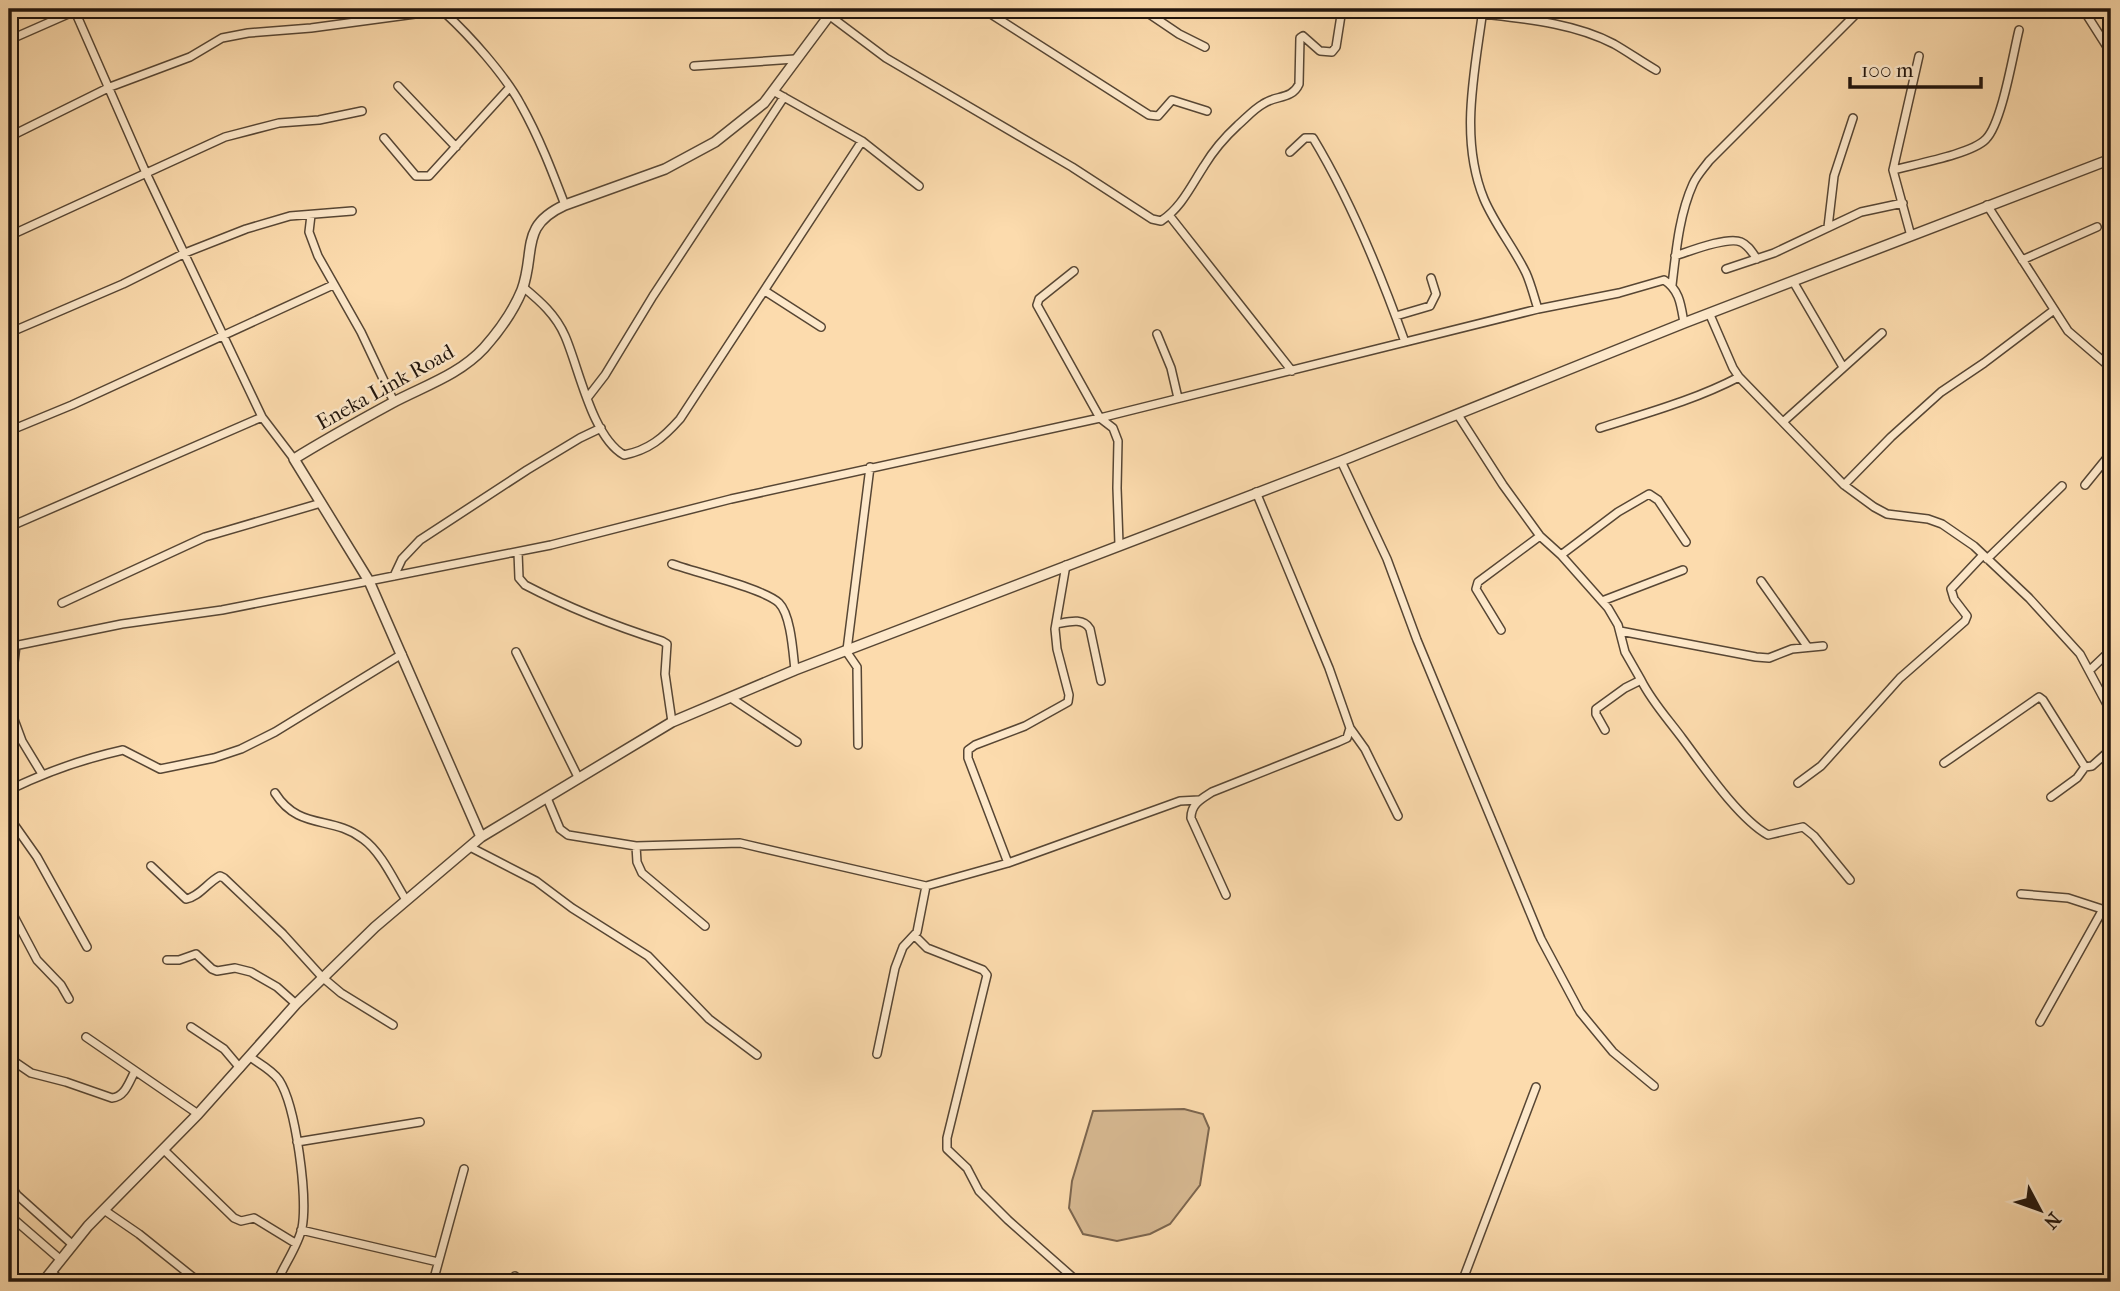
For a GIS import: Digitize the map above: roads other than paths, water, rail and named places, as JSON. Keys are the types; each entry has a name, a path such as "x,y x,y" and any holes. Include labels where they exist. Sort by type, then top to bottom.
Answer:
{"street":[{"path":"983,9 1149,115 1158,116 1172,100 1207,111"},
{"path":"1142,9 1205,47"},
{"path":"832,13 886,58 1072,167 1152,219 1161,221 1190,190 1220,144 1233,130 1263,103 1290,95 1296,90 1300,38 1303,36 1320,51 1332,52 1336,47 1342,9"},
{"path":"1672,285 1685,207 1694,181 1861,9"},
{"path":"2083,9 2111,53"},
{"path":"9,40 75,10 146,173 262,417 294,459 369,581 481,836"},
{"path":"1538,309 1527,275 1483,195 1469,140 1473,75 1482,11 1577,30 1613,44 1656,70"},
{"path":"9,137 110,87 167,67 222,38 415,14 445,13 510,87 535,133 565,205"},
{"name":"Eneka Link Road","path":"294,459 394,402 450,376 482,350 511,315 523,287 532,236 545,217 565,205 665,169 715,142 764,103 832,13"},
{"path":"1893,170 1972,148 1986,139 1995,125 2019,30"},
{"path":"1911,236 1893,170 1919,56"},
{"path":"694,66 795,59"},
{"path":"398,86 456,147"},
{"path":"384,138 415,176 429,176 510,87"},
{"path":"773,90 862,141 919,186"},
{"path":"588,397 605,375 653,296 784,97"},
{"path":"9,236 225,137 279,123 362,111"},
{"path":"1828,227 1834,176 1853,118"},
{"path":"1290,152 1305,138 1313,138 1362,235 1405,342"},
{"path":"523,287 542,302 557,321 601,428 615,450 624,455 652,446 680,419 862,141"},
{"path":"43,1282 104,1210 198,1114 296,1004 406,900 481,836 671,722 846,650 885,638 1119,544 1458,415 1684,323 2111,159"},
{"path":"1726,269 1791,246 1861,212 1903,203"},
{"path":"1987,205 2068,331 2111,369"},
{"path":"9,333 123,284 186,253 275,219 352,211"},
{"path":"312,215 309,232 333,285 361,332 394,402"},
{"path":"1169,215 1292,371"},
{"path":"2022,260 2098,227"},
{"path":"1675,256 1737,240 1745,243 1757,259"},
{"path":"1074,271 1039,299 1037,305 1100,418 1112,428 1118,441 1119,544"},
{"path":"1396,316 1430,306 1436,294 1431,278"},
{"path":"41,774 22,741 9,706 13,646 122,624 222,610 518,552 870,467 1100,418 1538,309 1664,281 1672,285 1679,297 1684,323"},
{"path":"1794,282 1843,367"},
{"path":"9,431 72,405 333,285"},
{"path":"765,291 821,327"},
{"path":"1844,485 1891,437 1941,392 2053,310"},
{"path":"1710,315 1739,377 1844,485 1887,514 1928,519 1942,524 1985,557 2080,653 2111,712"},
{"path":"1783,422 1882,332"},
{"path":"1157,334 1171,368 1178,398"},
{"path":"1600,428 1675,405 1739,377"},
{"path":"1458,415 1540,536 1561,555 1613,615 1625,652 1641,680 1667,721 1723,794 1768,835 1803,827 1814,836 1850,880"},
{"path":"9,527 262,417"},
{"path":"394,576 402,559 420,540 527,470 601,428"},
{"path":"2085,485 2111,453"},
{"path":"1341,461 1387,559 1417,639 1541,939 1580,1012 1614,1052 1654,1086"},
{"path":"858,745 857,673 854,661 846,650 870,467"},
{"path":"1798,783 1821,766 1900,678 1965,621 1967,616 1954,599 1951,589 2062,486"},
{"path":"1256,492 1329,668 1350,728 1366,749 1398,816"},
{"path":"1561,555 1618,512 1649,494 1658,500 1686,542"},
{"path":"62,603 205,537 321,503"},
{"path":"1502,630 1476,589 1478,582 1540,536"},
{"path":"518,552 519,578 525,585 589,614 667,644 664,674 671,722"},
{"path":"672,564 762,593 777,601 783,610 792,639 795,670"},
{"path":"1008,863 968,758 968,750 1025,726 1068,702 1056,624 1066,565"},
{"path":"1602,601 1683,570"},
{"path":"1761,581 1807,646"},
{"path":"1056,624 1080,621 1087,624 1101,681"},
{"path":"1620,631 1769,658 1792,649 1823,646"},
{"path":"2090,670 2111,650"},
{"path":"516,652 578,777"},
{"path":"9,790 41,774 123,750 160,769 223,755 275,732 402,654"},
{"path":"1605,730 1596,709 1641,680"},
{"path":"1944,763 2039,697 2085,768"},
{"path":"731,698 797,742"},
{"path":"1226,895 1191,818 1191,809 1212,792 1338,742 1347,737 1350,728"},
{"path":"2051,797 2111,749"},
{"path":"275,793 293,814 360,836 376,852 406,900"},
{"path":"547,798 563,833 636,846 740,843 926,886 1008,863 1180,801 1199,800"},
{"path":"9,810 13,823 37,857 87,947"},
{"path":"470,846 536,881 572,908 648,956 709,1019 757,1055"},
{"path":"636,846 637,862 642,873 705,926"},
{"path":"151,866 186,899 192,898 212,880 220,876 224,878 341,993 393,1024"},
{"path":"877,1054 895,968 902,947 915,936 926,886"},
{"path":"2021,894 2068,898 2108,913 2040,1022"},
{"path":"9,907 37,960 61,985 69,999"},
{"path":"915,936 927,948 983,970 987,975 945,1145 967,1168 979,1191 1007,1220 1078,1282"},
{"path":"167,960 179,960 196,954 217,971 243,969 277,987 296,1004"},
{"path":"191,1027 224,1049 240,1068"},
{"path":"86,1037 198,1114"},
{"path":"250,1057 280,1080 287,1098 297,1142 304,1197 301,1230 277,1282"},
{"path":"9,1058 32,1073 111,1098 118,1098 123,1093 135,1071"},
{"path":"1462,1282 1536,1087"},
{"path":"297,1142 420,1122"},
{"path":"163,1149 234,1218 254,1218 295,1243"},
{"path":"433,1282 464,1169"},
{"path":"9,1184 17,1195 73,1245"},
{"path":"104,1210 199,1282"},
{"path":"9,1215 61,1260"},
{"path":"301,1230 438,1262"},
{"path":"51,1272 63,1282"}]}
